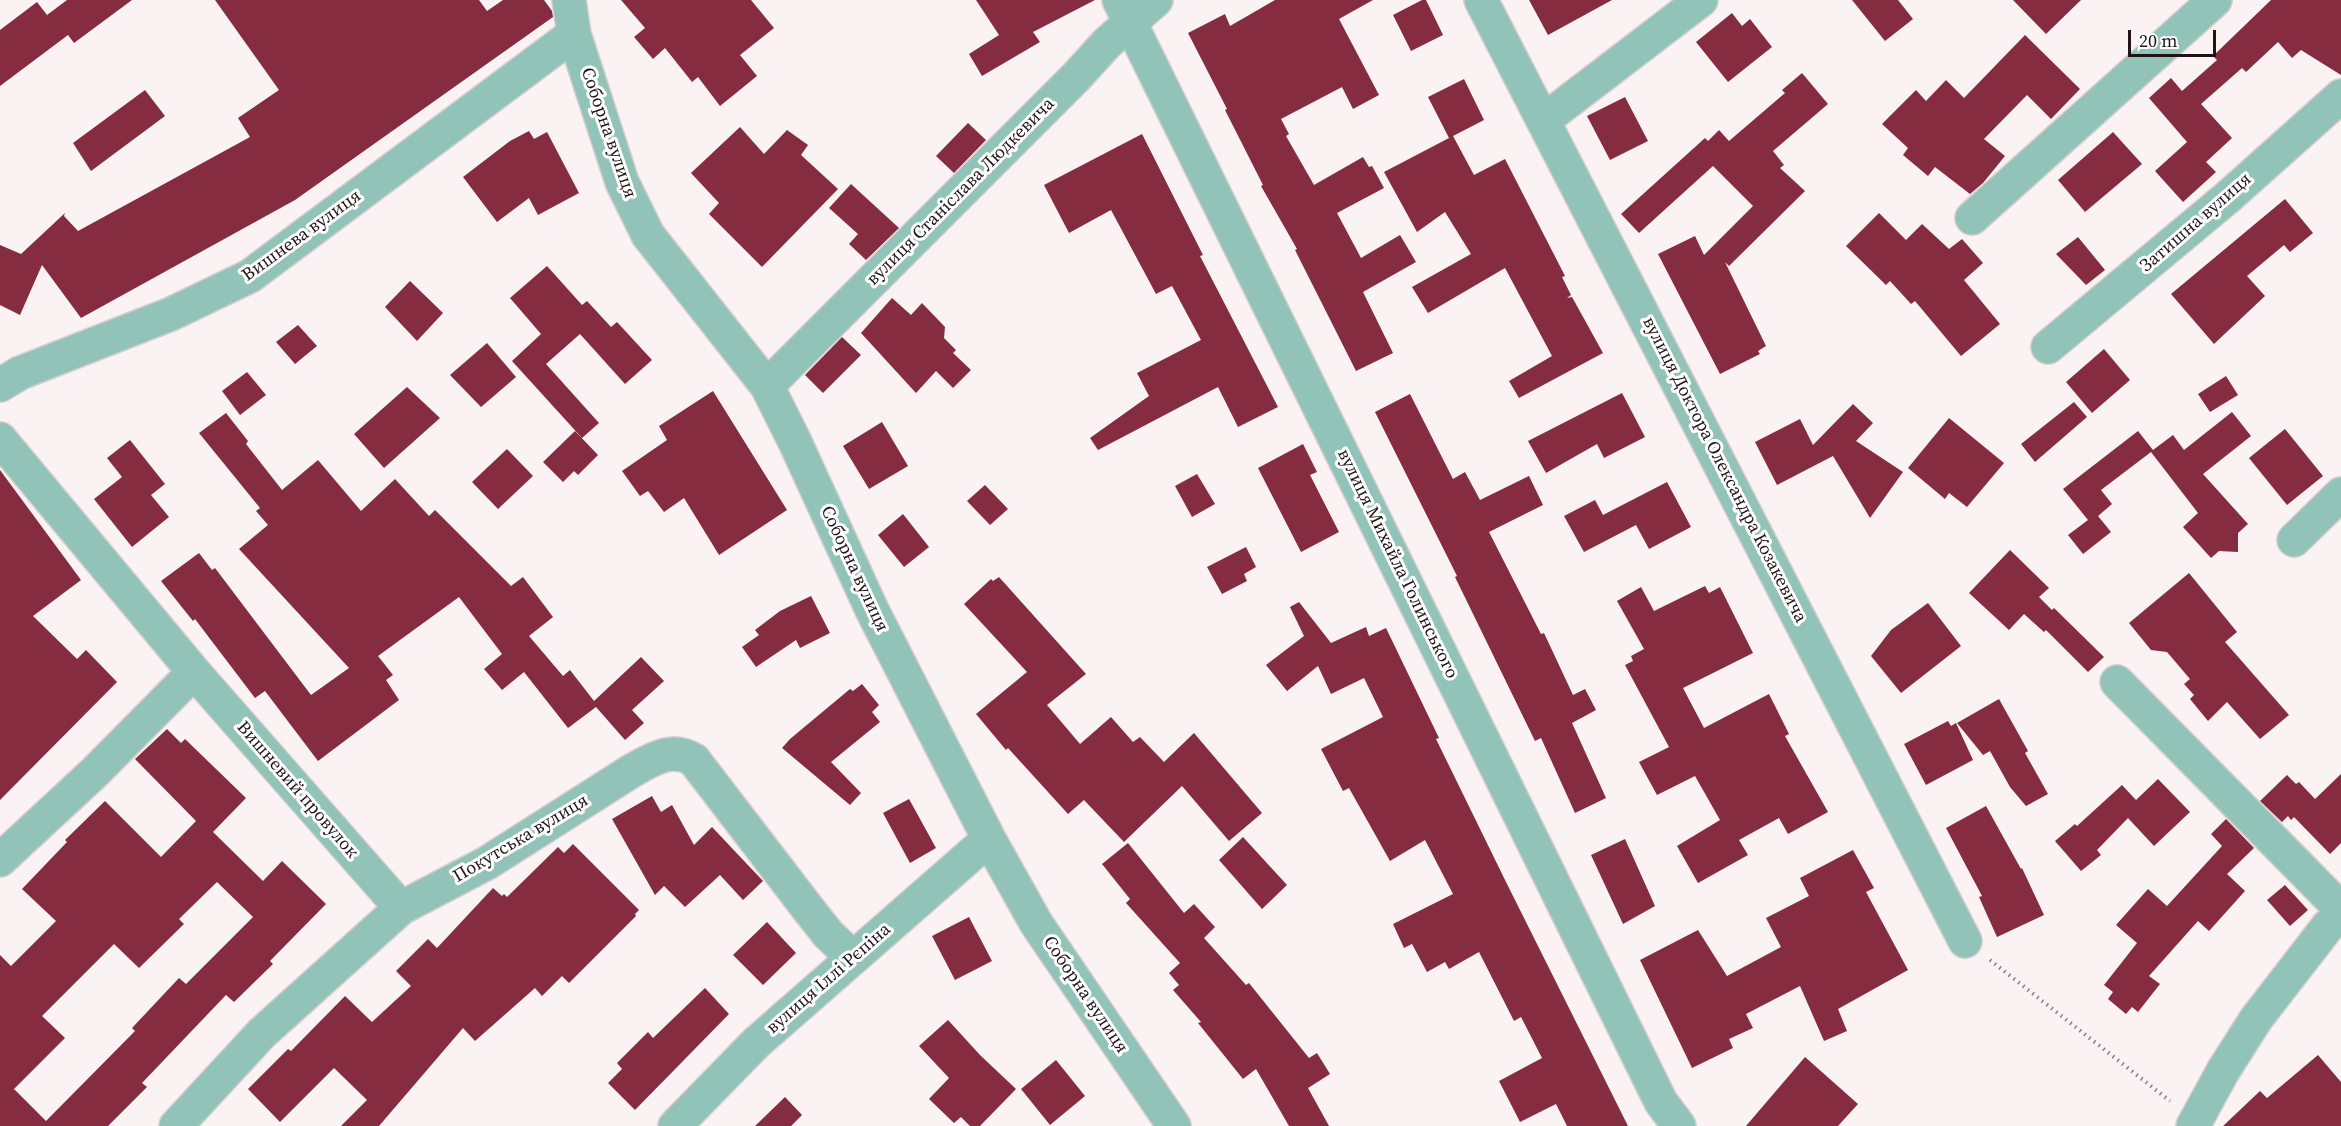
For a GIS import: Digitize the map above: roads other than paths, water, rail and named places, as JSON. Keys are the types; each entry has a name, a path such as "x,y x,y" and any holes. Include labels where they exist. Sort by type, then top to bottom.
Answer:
{"street":[{"name":"Соборна вулиця","path":"569,0 574,34 622,182 648,235 766,386 795,442 872,609 989,839 1036,923 1173,1126"},
{"name":"вулиця Станіслава Людкевича","path":"766,386 1052,101 1107,43 1125,12 1156,0"},
{"name":"вулиця Доктора Олександра Козакевича","path":"1481,0 1965,941"},
{"path":"1544,120 1701,0"},
{"path":"1972,218 2215,0"},
{"name":"вулиця Михайла Голинського","path":"1125,12 1661,1102 1678,1126"},
{"name":"Вишнева вулиця","path":"0,386 20,374 171,314 250,276 574,34"},
{"name":"Затишна вулиця","path":"2048,347 2228,197 2341,96"},
{"name":"Вишневий провулок","path":"0,439 194,672 401,908"},
{"path":"2294,540 2341,494"},
{"path":"0,860 95,772 194,672"},
{"path":"2117,682 2341,909"},
{"name":"Покутська вулиця","path":"176,1126 262,1033 401,908 487,863 656,757 670,753 684,754 694,760 828,934 852,957"},
{"name":"вулиця Іллі Рєпіна","path":"675,1126 756,1042 989,839"},
{"path":"2194,1123 2256,1019 2328,926 2341,915"}]}
